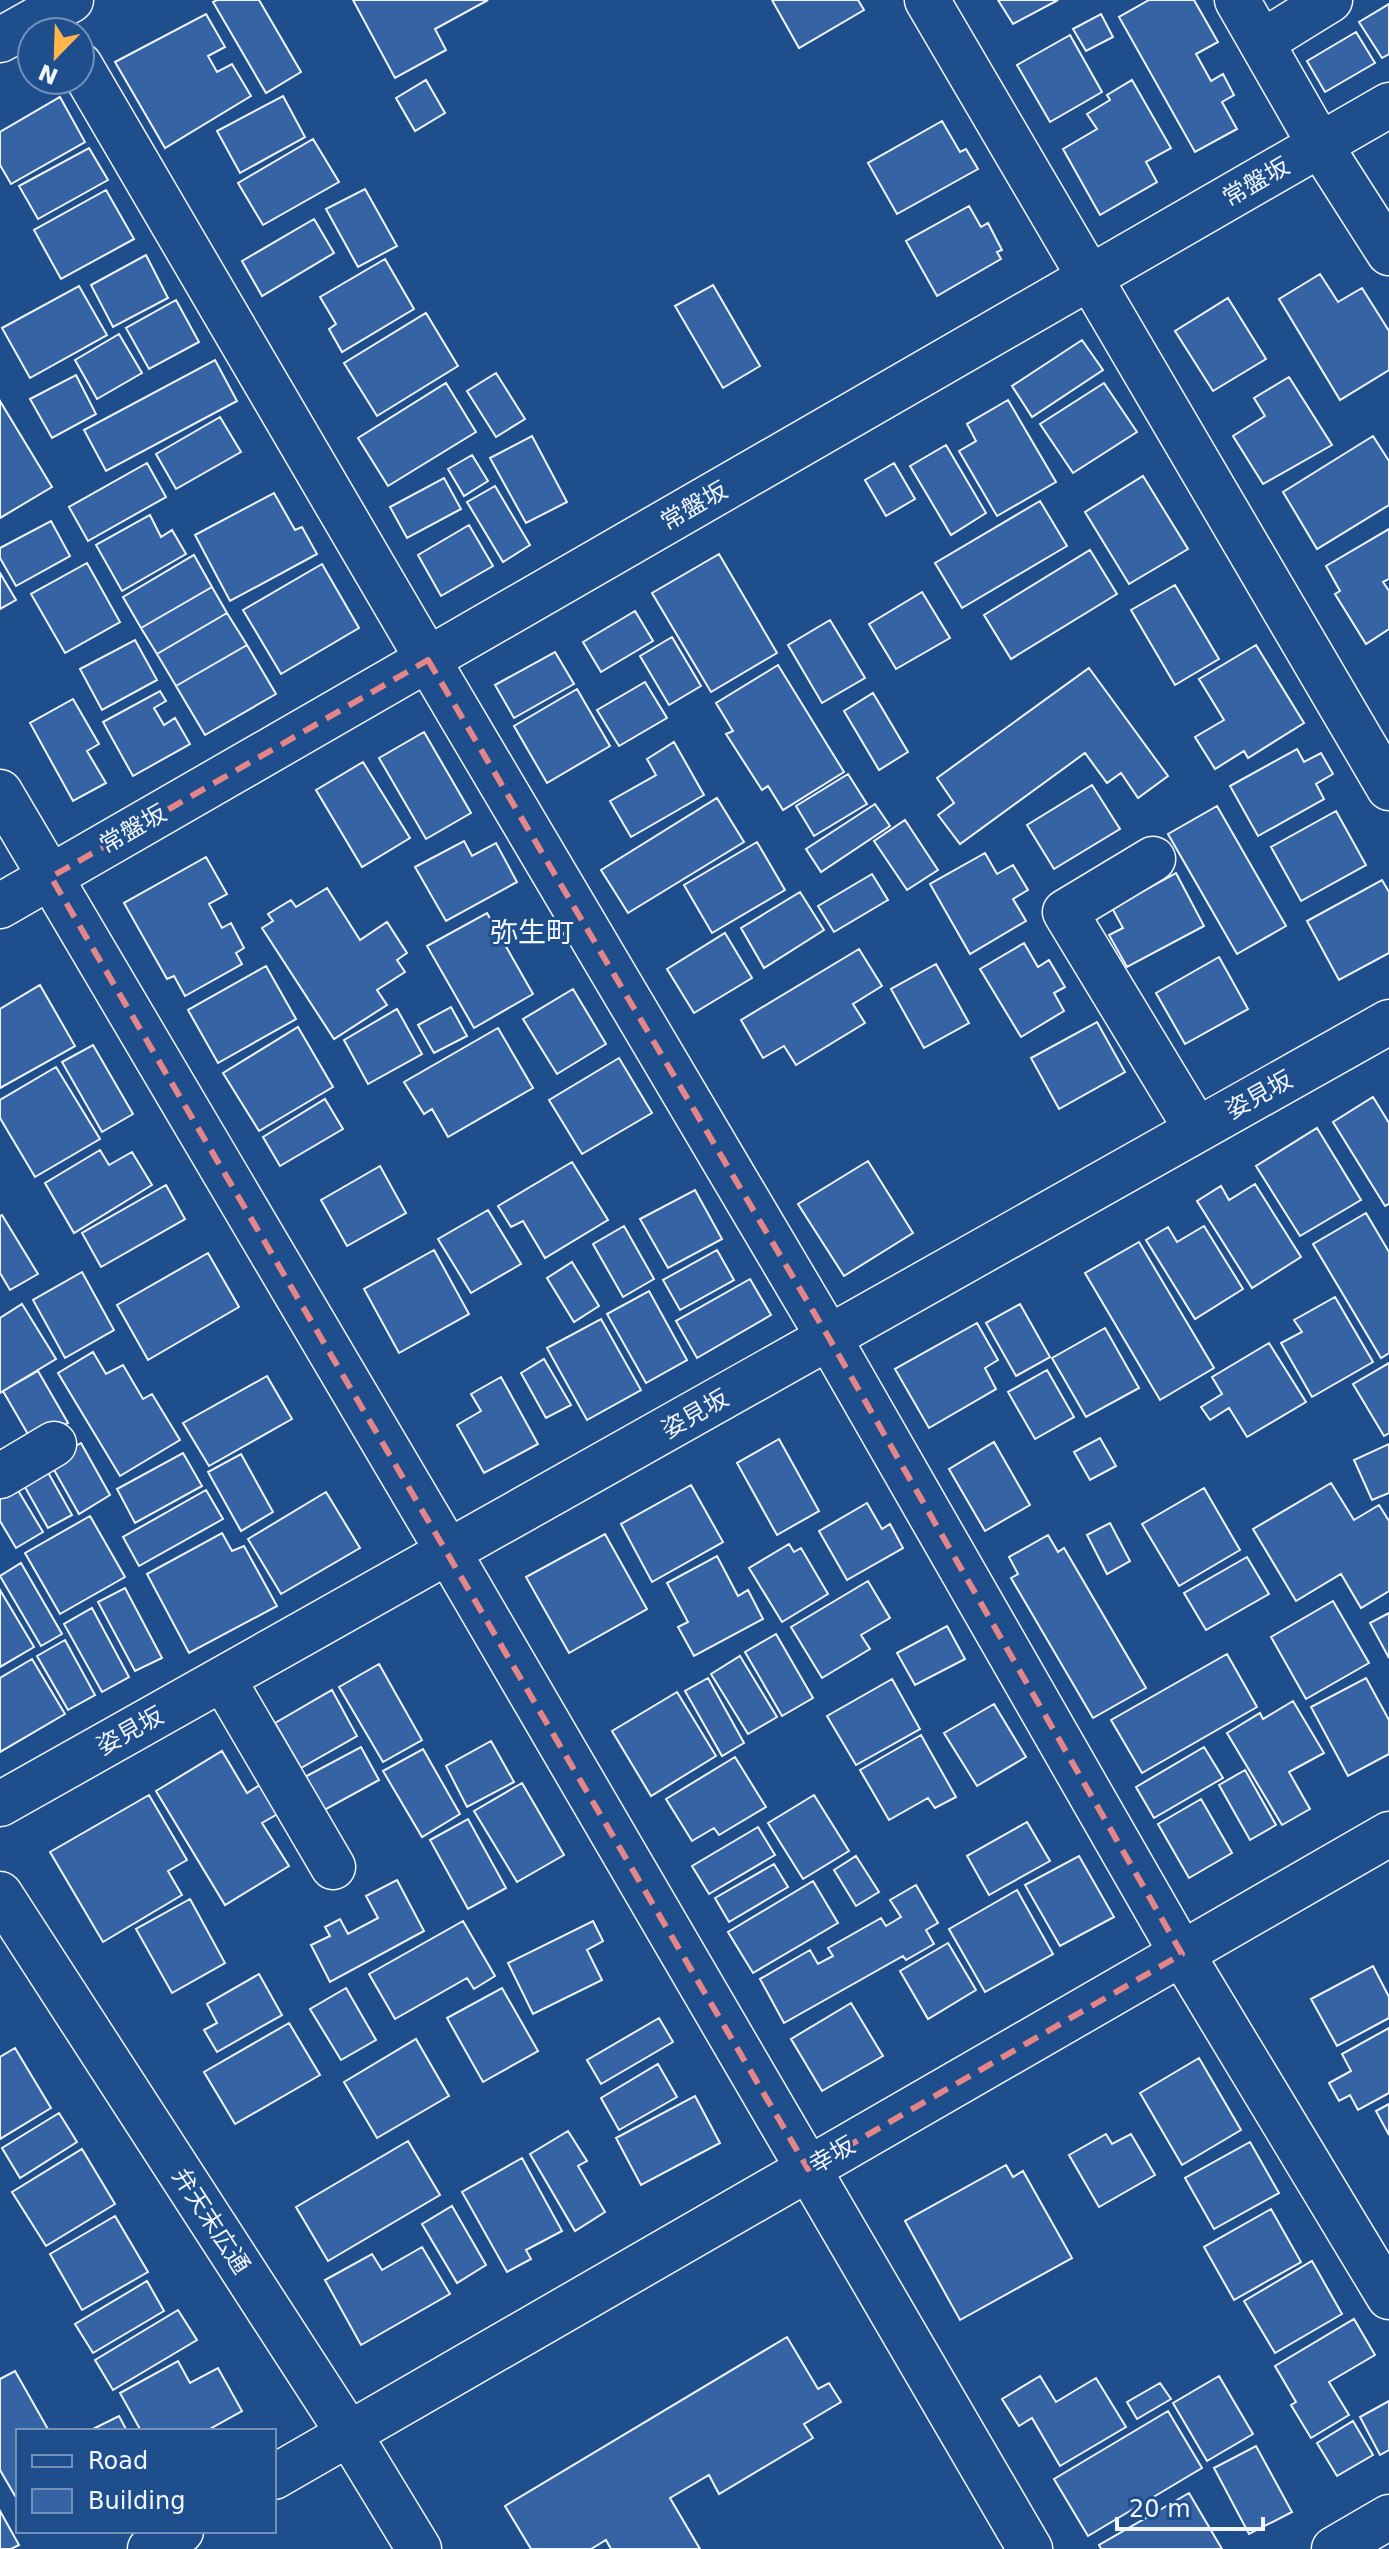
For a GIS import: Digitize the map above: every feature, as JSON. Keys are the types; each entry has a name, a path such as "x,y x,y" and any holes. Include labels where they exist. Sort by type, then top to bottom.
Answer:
{"street":[{"path":"927,0 1389,788"},
{"path":"1237,0 1320,145 1389,253"},
{"path":"1262,42 1330,0"},
{"path":"0,40 61,10"},
{"path":"96,92 829,1338 1182,1954 1389,2297"},
{"name":"常盤坂","path":"0,906 1389,105"},
{"path":"0,792 449,1553 1030,2549"},
{"path":"1153,859 1065,912 1197,1130"},
{"name":"姿見坂","path":"0,1804 1389,1022"},
{"path":"0,1476 54,1444"},
{"path":"223,1679 333,1867"},
{"name":"幸坂","path":"276,2476 1389,1834"},
{"name":"弁天末広通","path":"0,1894 349,2434 419,2549"},
{"path":"1334,2549 1389,2517"},
{"path":"150,2549 178,2533"}],"highlighted area":[{"path":"428,660 829,1338 1182,1954 808,2169 51,877"}],"building":[{"path":"259,0 301,72 266,93 213,2"},
{"path":"353,0 488,0 435,29 446,50 395,78"},
{"path":"772,0 858,0 864,10 799,48"},
{"path":"998,0 1058,0 1013,24"},
{"path":"1149,0 1194,0 1218,42 1196,54 1211,81 1223,74 1234,95 1222,102 1237,129 1195,152 1119,17"},
{"path":"1389,4 1389,54 1382,58 1359,22"},
{"path":"206,14 225,47 208,56 217,72 232,64 251,96 165,148 115,62"},
{"path":"1101,14 1113,37 1086,51 1073,29"},
{"path":"1356,32 1375,63 1325,92 1307,61"},
{"path":"1070,35 1102,92 1050,122 1017,65"},
{"path":"426,80 445,113 415,131 396,98"},
{"path":"1132,80 1171,148 1146,162 1157,182 1100,215 1063,149 1097,129 1087,114 1110,100 1107,95"},
{"path":"283,96 305,137 240,173 217,131"},
{"path":"60,97 85,142 11,184 0,165 0,132"},
{"path":"942,121 960,152 966,149 978,169 897,214 868,163"},
{"path":"313,139 339,182 263,225 238,183"},
{"path":"89,148 108,180 38,219 19,186"},
{"path":"365,189 397,246 358,267 326,209"},
{"path":"106,190 134,239 61,279 34,230"},
{"path":"969,206 981,227 988,223 1002,250 997,252 1001,259 937,296 906,241"},
{"path":"314,219 334,253 262,296 242,261"},
{"path":"146,255 168,298 113,327 91,285"},
{"path":"385,259 414,309 342,352 329,329 336,324 320,297"},
{"path":"1320,274 1338,302 1362,288 1389,331 1389,370 1340,400 1279,299"},
{"path":"713,285 760,366 723,388 675,306"},
{"path":"79,286 107,335 30,378 2,328"},
{"path":"1228,298 1266,359 1213,391 1175,331"},
{"path":"176,300 199,342 149,369 126,328"},
{"path":"426,313 458,366 377,416 344,363"},
{"path":"119,334 142,373 97,399 75,360"},
{"path":"1082,340 1103,370 1032,417 1012,386"},
{"path":"215,360 237,401 106,471 84,430"},
{"path":"496,373 525,419 496,437 467,391"},
{"path":"76,375 96,414 52,438 30,399"},
{"path":"1289,377 1332,445 1263,484 1233,436 1265,416 1254,398"},
{"path":"446,383 476,432 388,486 358,438"},
{"path":"1104,383 1137,432 1073,473 1040,424"},
{"path":"1008,400 1056,482 997,516 959,451 976,441 967,424"},
{"path":"0,401 52,487 0,518"},
{"path":"220,417 241,452 176,489 156,454"},
{"path":"532,436 567,502 526,523 490,458"},
{"path":"1373,436 1389,461 1389,505 1317,549 1283,492"},
{"path":"946,445 986,513 951,535 910,466"},
{"path":"472,455 488,481 464,496 448,469"},
{"path":"147,463 166,497 88,541 69,507"},
{"path":"894,463 915,499 886,516 865,480"},
{"path":"1143,476 1188,549 1129,584 1085,512"},
{"path":"444,478 461,509 407,538 390,507"},
{"path":"495,486 530,545 503,562 467,502"},
{"path":"274,493 295,530 302,527 317,554 230,601 195,535"},
{"path":"1040,501 1067,546 962,608 935,563"},
{"path":"150,515 161,537 172,530 186,554 122,591 96,545"},
{"path":"51,521 70,556 16,586 0,558 0,548"},
{"path":"469,525 493,566 441,596 418,555"},
{"path":"1389,529 1389,579 1383,582 1389,591 1389,629 1366,644 1335,594 1340,591 1326,566"},
{"path":"1090,550 1117,594 1011,659 984,615"},
{"path":"719,554 777,653 711,692 652,593"},
{"path":"194,555 212,587 141,628 123,597"},
{"path":"87,563 120,622 65,653 31,594"},
{"path":"322,564 359,628 281,674 243,610"},
{"path":"0,573 16,600 0,609"},
{"path":"1175,585 1219,659 1175,685 1131,610"},
{"path":"212,587 227,613 157,654 141,628"},
{"path":"922,592 950,638 896,669 869,624"},
{"path":"635,611 653,641 601,672 583,642"},
{"path":"227,613 247,645 176,686 157,654"},
{"path":"830,620 865,678 822,703 788,645"},
{"path":"672,637 701,686 669,705 640,656"},
{"path":"135,640 157,680 102,710 80,669"},
{"path":"247,645 276,694 205,735 176,686"},
{"path":"1256,645 1304,723 1248,758 1244,751 1215,769 1195,737 1224,720 1199,679"},
{"path":"555,652 574,684 514,718 495,685"},
{"path":"778,665 844,772 783,810 768,786 762,790 726,734 733,731 716,703"},
{"path":"1089,668 1168,776 1138,798 1121,773 1107,783 1085,753 960,844 938,815 954,803 937,778"},
{"path":"645,682 667,718 619,746 597,710"},
{"path":"577,689 610,746 547,783 514,726"},
{"path":"160,691 166,701 154,708 164,725 175,718 190,744 133,776 103,722"},
{"path":"873,693 908,752 879,770 844,711"},
{"path":"73,699 99,744 87,751 106,783 73,801 30,723"},
{"path":"424,732 471,813 426,839 379,758"},
{"path":"674,742 704,795 631,837 610,801 656,775 647,759"},
{"path":"1297,749 1304,762 1321,753 1333,774 1316,784 1324,799 1258,836 1230,786"},
{"path":"363,762 410,838 362,867 316,790"},
{"path":"848,774 867,804 814,836 796,806"},
{"path":"1092,785 1120,829 1054,869 1027,825"},
{"path":"717,798 744,842 628,913 601,870"},
{"path":"875,804 890,826 821,872 806,849"},
{"path":"1217,806 1286,926 1237,954 1168,834"},
{"path":"1336,811 1366,865 1301,901 1271,847"},
{"path":"905,820 938,870 907,890 874,841"},
{"path":"464,841 472,856 496,843 517,882 446,921 415,867"},
{"path":"757,842 785,890 712,933 684,885"},
{"path":"985,853 997,874 1013,865 1028,890 1013,899 1026,921 970,954 930,884"},
{"path":"206,857 227,894 209,904 222,928 231,923 244,948 236,953 242,964 185,996 174,976 167,979 124,903"},
{"path":"1176,873 1204,926 1127,967 1109,935 1123,928 1112,908"},
{"path":"872,874 888,900 834,932 818,906"},
{"path":"1382,880 1389,892 1389,953 1339,980 1307,921"},
{"path":"327,888 360,940 387,922 407,953 397,960 405,972 377,990 387,1005 334,1039 262,928 273,921 268,914 291,900 296,907"},
{"path":"800,892 824,930 764,968 741,928"},
{"path":"487,913 533,994 474,1028 427,946"},
{"path":"725,933 752,978 694,1013 667,969"},
{"path":"1024,943 1038,967 1049,960 1065,987 1054,993 1064,1011 1021,1037 980,969"},
{"path":"859,949 882,986 853,1004 865,1023 796,1065 784,1046 763,1058 741,1020"},
{"path":"1219,957 1248,1009 1185,1044 1156,993"},
{"path":"936,964 969,1023 924,1048 891,989"},
{"path":"266,966 296,1019 218,1063 188,1010"},
{"path":"40,985 75,1046 0,1088 0,1009"},
{"path":"573,989 606,1044 557,1074 523,1019"},
{"path":"451,1007 467,1036 434,1053 418,1025"},
{"path":"397,1009 422,1054 368,1084 344,1040"},
{"path":"1097,1022 1125,1072 1059,1109 1031,1058"},
{"path":"298,1027 333,1087 259,1131 223,1073"},
{"path":"498,1028 533,1088 448,1137 432,1109 424,1114 404,1082"},
{"path":"93,1045 133,1114 102,1132 62,1062"},
{"path":"619,1058 652,1113 582,1154 549,1100"},
{"path":"56,1067 100,1139 35,1177 0,1118 0,1100"},
{"path":"1373,1097 1389,1123 1389,1204 1385,1206 1333,1122"},
{"path":"325,1099 343,1129 280,1166 263,1137"},
{"path":"1317,1128 1361,1200 1300,1236 1256,1166"},
{"path":"100,1150 109,1165 132,1152 152,1185 74,1233 45,1183"},
{"path":"868,1161 913,1233 844,1276 798,1204"},
{"path":"572,1162 608,1220 545,1258 523,1221 511,1227 498,1206"},
{"path":"380,1166 406,1213 347,1246 321,1200"},
{"path":"1255,1184 1301,1257 1252,1288 1197,1201 1221,1186 1229,1200"},
{"path":"166,1185 185,1219 101,1267 82,1233"},
{"path":"695,1190 722,1239 668,1268 640,1219"},
{"path":"488,1210 521,1264 471,1293 438,1239"},
{"path":"1366,1213 1389,1252 1389,1353 1381,1358 1313,1244"},
{"path":"2,1215 38,1274 10,1290 0,1273"},
{"path":"624,1226 654,1279 623,1297 593,1244"},
{"path":"1204,1226 1243,1289 1195,1319 1146,1240 1168,1227 1177,1242"},
{"path":"1139,1242 1214,1368 1160,1400 1085,1273"},
{"path":"434,1250 469,1314 399,1353 364,1289"},
{"path":"717,1250 734,1280 680,1310 663,1280"},
{"path":"208,1253 239,1307 148,1360 117,1305"},
{"path":"572,1262 599,1306 574,1322 547,1278"},
{"path":"82,1272 114,1330 65,1358 33,1300"},
{"path":"750,1279 771,1315 697,1358 676,1321"},
{"path":"649,1291 687,1360 646,1383 607,1314"},
{"path":"1335,1297 1373,1362 1312,1397 1281,1343 1302,1332 1294,1320"},
{"path":"22,1304 56,1359 0,1393 0,1318"},
{"path":"1020,1304 1050,1357 1016,1376 986,1323"},
{"path":"601,1319 641,1390 587,1420 547,1348"},
{"path":"977,1323 998,1360 985,1368 996,1389 929,1428 895,1369"},
{"path":"1105,1328 1139,1388 1086,1417 1052,1358"},
{"path":"1269,1343 1306,1402 1247,1437 1229,1408 1210,1420 1201,1407 1222,1394 1212,1377"},
{"path":"93,1352 106,1374 123,1365 143,1399 152,1394 180,1440 120,1476 58,1373"},
{"path":"544,1359 571,1405 546,1418 521,1373"},
{"path":"1389,1363 1389,1433 1384,1436 1353,1384"},
{"path":"1047,1370 1074,1417 1035,1439 1008,1392"},
{"path":"38,1371 68,1423 33,1443 3,1391"},
{"path":"267,1376 292,1419 209,1466 183,1423"},
{"path":"501,1377 538,1444 484,1473 457,1425 481,1411 471,1394"},
{"path":"1100,1438 1116,1466 1090,1480 1074,1452"},
{"path":"779,1439 819,1511 777,1535 737,1463"},
{"path":"994,1442 1030,1505 985,1531 949,1469"},
{"path":"81,1443 110,1495 79,1514 49,1461"},
{"path":"1389,1444 1389,1493 1372,1500 1354,1460"},
{"path":"183,1453 202,1486 135,1523 117,1489"},
{"path":"241,1454 273,1512 241,1531 208,1472"},
{"path":"45,1467 72,1515 48,1528 21,1480"},
{"path":"13,1482 43,1532 16,1548 0,1521 0,1490"},
{"path":"1331,1483 1354,1520 1379,1505 1389,1521 1389,1591 1361,1608 1341,1574 1296,1601 1253,1529"},
{"path":"691,1485 723,1542 652,1582 621,1524"},
{"path":"1204,1488 1240,1550 1179,1586 1142,1524"},
{"path":"206,1490 223,1519 139,1566 123,1537"},
{"path":"326,1492 360,1548 281,1594 248,1539"},
{"path":"867,1503 882,1529 890,1524 903,1548 847,1580 819,1531"},
{"path":"90,1516 125,1577 60,1614 25,1553"},
{"path":"1110,1523 1130,1561 1107,1574 1087,1535"},
{"path":"222,1533 232,1551 244,1546 277,1606 189,1653 147,1574"},
{"path":"605,1534 647,1609 569,1653 526,1577"},
{"path":"1048,1535 1058,1552 1064,1548 1146,1688 1093,1718 1011,1578 1018,1574 1009,1557"},
{"path":"789,1544 794,1552 801,1548 828,1594 782,1622 749,1568"},
{"path":"717,1556 738,1596 748,1590 763,1619 694,1656 678,1627 688,1622 667,1583"},
{"path":"1247,1557 1269,1594 1206,1630 1184,1593"},
{"path":"21,1563 62,1634 41,1646 0,1576"},
{"path":"868,1581 890,1618 861,1635 870,1649 822,1678 791,1627"},
{"path":"125,1588 162,1658 135,1671 98,1602"},
{"path":"0,1590 34,1647 0,1667"},
{"path":"1333,1601 1369,1663 1306,1699 1271,1637"},
{"path":"92,1608 129,1677 102,1692 64,1624"},
{"path":"1389,1613 1389,1658 1370,1623"},
{"path":"947,1626 965,1659 915,1685 897,1653"},
{"path":"776,1634 813,1698 782,1716 745,1652"},
{"path":"65,1640 95,1695 68,1710 37,1656"},
{"path":"1227,1654 1257,1707 1142,1773 1111,1720"},
{"path":"740,1656 777,1717 748,1734 711,1674"},
{"path":"32,1659 65,1714 0,1752 0,1678"},
{"path":"379,1664 422,1740 383,1762 339,1687"},
{"path":"708,1678 744,1743 722,1756 685,1691"},
{"path":"1366,1678 1389,1720 1389,1754 1348,1776 1311,1707"},
{"path":"892,1679 920,1729 856,1765 827,1716"},
{"path":"332,1690 357,1736 301,1768 275,1723"},
{"path":"677,1692 716,1756 651,1796 612,1731"},
{"path":"1293,1701 1324,1753 1289,1772 1310,1809 1282,1825 1227,1733 1260,1713 1263,1719"},
{"path":"994,1704 1026,1757 977,1786 944,1733"},
{"path":"921,1735 956,1797 935,1808 928,1798 889,1820 860,1770"},
{"path":"491,1741 514,1782 467,1807 446,1766"},
{"path":"361,1747 379,1780 319,1813 301,1779"},
{"path":"1204,1747 1223,1778 1154,1818 1136,1787"},
{"path":"423,1749 460,1814 422,1837 383,1771"},
{"path":"222,1751 247,1793 263,1783 281,1812 262,1823 289,1866 225,1905 156,1791"},
{"path":"735,1757 766,1807 719,1835 714,1828 692,1841 666,1799"},
{"path":"1245,1770 1276,1825 1250,1840 1219,1785"},
{"path":"522,1783 564,1855 517,1882 474,1811"},
{"path":"149,1795 187,1860 168,1871 182,1895 103,1942 50,1852"},
{"path":"814,1795 849,1851 803,1879 768,1823"},
{"path":"1201,1799 1232,1853 1189,1878 1158,1824"},
{"path":"468,1819 506,1888 468,1909 430,1840"},
{"path":"1027,1822 1050,1861 989,1895 967,1856"},
{"path":"758,1827 775,1855 709,1894 692,1866"},
{"path":"856,1856 879,1892 856,1906 834,1870"},
{"path":"1079,1856 1114,1917 1060,1946 1025,1885"},
{"path":"774,1864 788,1887 729,1922 715,1898"},
{"path":"397,1880 424,1931 330,1982 311,1945 330,1936 325,1927 340,1919 348,1934 378,1918 366,1896"},
{"path":"813,1881 838,1923 753,1973 728,1932"},
{"path":"916,1885 938,1923 926,1930 934,1944 906,1960 903,1956 784,2023 760,1979 810,1950 818,1964 833,1956 828,1948 881,1918 886,1926 901,1917 890,1900"},
{"path":"1017,1890 1053,1954 985,1992 949,1929"},
{"path":"190,1899 225,1963 172,1993 136,1929"},
{"path":"463,1921 495,1976 474,1989 467,1978 395,2019 369,1974"},
{"path":"593,1921 603,1941 587,1950 602,1980 533,2014 508,1963"},
{"path":"948,1943 976,1990 928,2019 900,1971"},
{"path":"1373,1966 1389,1997 1389,2018 1337,2046 1311,1999"},
{"path":"259,1974 282,2015 217,2052 204,2030 217,2023 207,2004"},
{"path":"346,1988 376,2040 341,2060 310,2009"},
{"path":"502,1988 538,2051 483,2082 447,2018"},
{"path":"851,2003 883,2056 822,2091 791,2039"},
{"path":"659,2018 673,2042 601,2084 587,2060"},
{"path":"289,2023 320,2075 235,2124 204,2072"},
{"path":"1389,2028 1389,2093 1358,2110 1350,2095 1339,2101 1329,2083 1351,2071 1342,2054"},
{"path":"416,2039 449,2096 377,2138 344,2082"},
{"path":"15,2048 51,2108 0,2139 0,2057"},
{"path":"1199,2058 1241,2130 1182,2165 1140,2093"},
{"path":"658,2064 677,2097 619,2130 601,2098"},
{"path":"695,2096 720,2143 641,2185 616,2138"},
{"path":"1389,2104 1389,2135 1376,2111"},
{"path":"59,2113 77,2142 20,2178 2,2148"},
{"path":"568,2131 587,2161 578,2166 605,2212 575,2231 530,2154"},
{"path":"1106,2134 1112,2144 1131,2134 1155,2175 1099,2207 1069,2155"},
{"path":"408,2141 440,2195 328,2261 296,2207"},
{"path":"1250,2142 1279,2193 1214,2229 1185,2178"},
{"path":"82,2149 115,2204 46,2246 12,2192"},
{"path":"522,2158 562,2231 526,2250 531,2259 507,2272 462,2192"},
{"path":"1006,2165 1013,2177 1023,2171 1072,2258 960,2320 905,2221"},
{"path":"452,2206 486,2265 457,2283 422,2224"},
{"path":"1271,2209 1301,2262 1234,2300 1204,2247"},
{"path":"115,2216 148,2272 82,2310 50,2254"},
{"path":"422,2247 450,2294 361,2345 325,2280 372,2254 382,2270"},
{"path":"1312,2261 1342,2314 1275,2353 1244,2301"},
{"path":"147,2281 164,2311 93,2353 75,2324"},
{"path":"178,2310 197,2340 113,2390 95,2360"},
{"path":"1354,2319 1375,2355 1329,2382 1349,2415 1311,2438 1291,2405 1296,2402 1275,2366"},
{"path":"787,2337 818,2389 829,2383 841,2402 804,2424 813,2438 719,2494 709,2475 670,2498 700,2549 611,2549 606,2540 591,2549 531,2549 505,2506"},
{"path":"178,2361 190,2383 218,2368 242,2411 210,2429 140,2429 120,2393"},
{"path":"15,2371 48,2429 16,2429 16,2498 0,2470 0,2379"},
{"path":"1040,2376 1056,2402 1096,2378 1126,2427 1060,2466 1032,2418 1019,2426 1002,2399"},
{"path":"1219,2376 1253,2434 1207,2461 1173,2403"},
{"path":"1160,2383 1171,2399 1137,2419 1127,2402"},
{"path":"1389,2401 1389,2450 1380,2455 1360,2417"},
{"path":"1168,2411 1202,2468 1088,2536 1054,2479"},
{"path":"119,2416 126,2429 93,2429"},
{"path":"1353,2421 1373,2455 1337,2476 1317,2443"},
{"path":"1256,2446 1292,2512 1249,2534 1214,2468"},
{"path":"1189,2493 1222,2549 1101,2549 1099,2545"},
{"path":"0,2511 19,2545 11,2549 0,2549"}],"district":[{"name":"弥生町","path":"532,932"}]}
